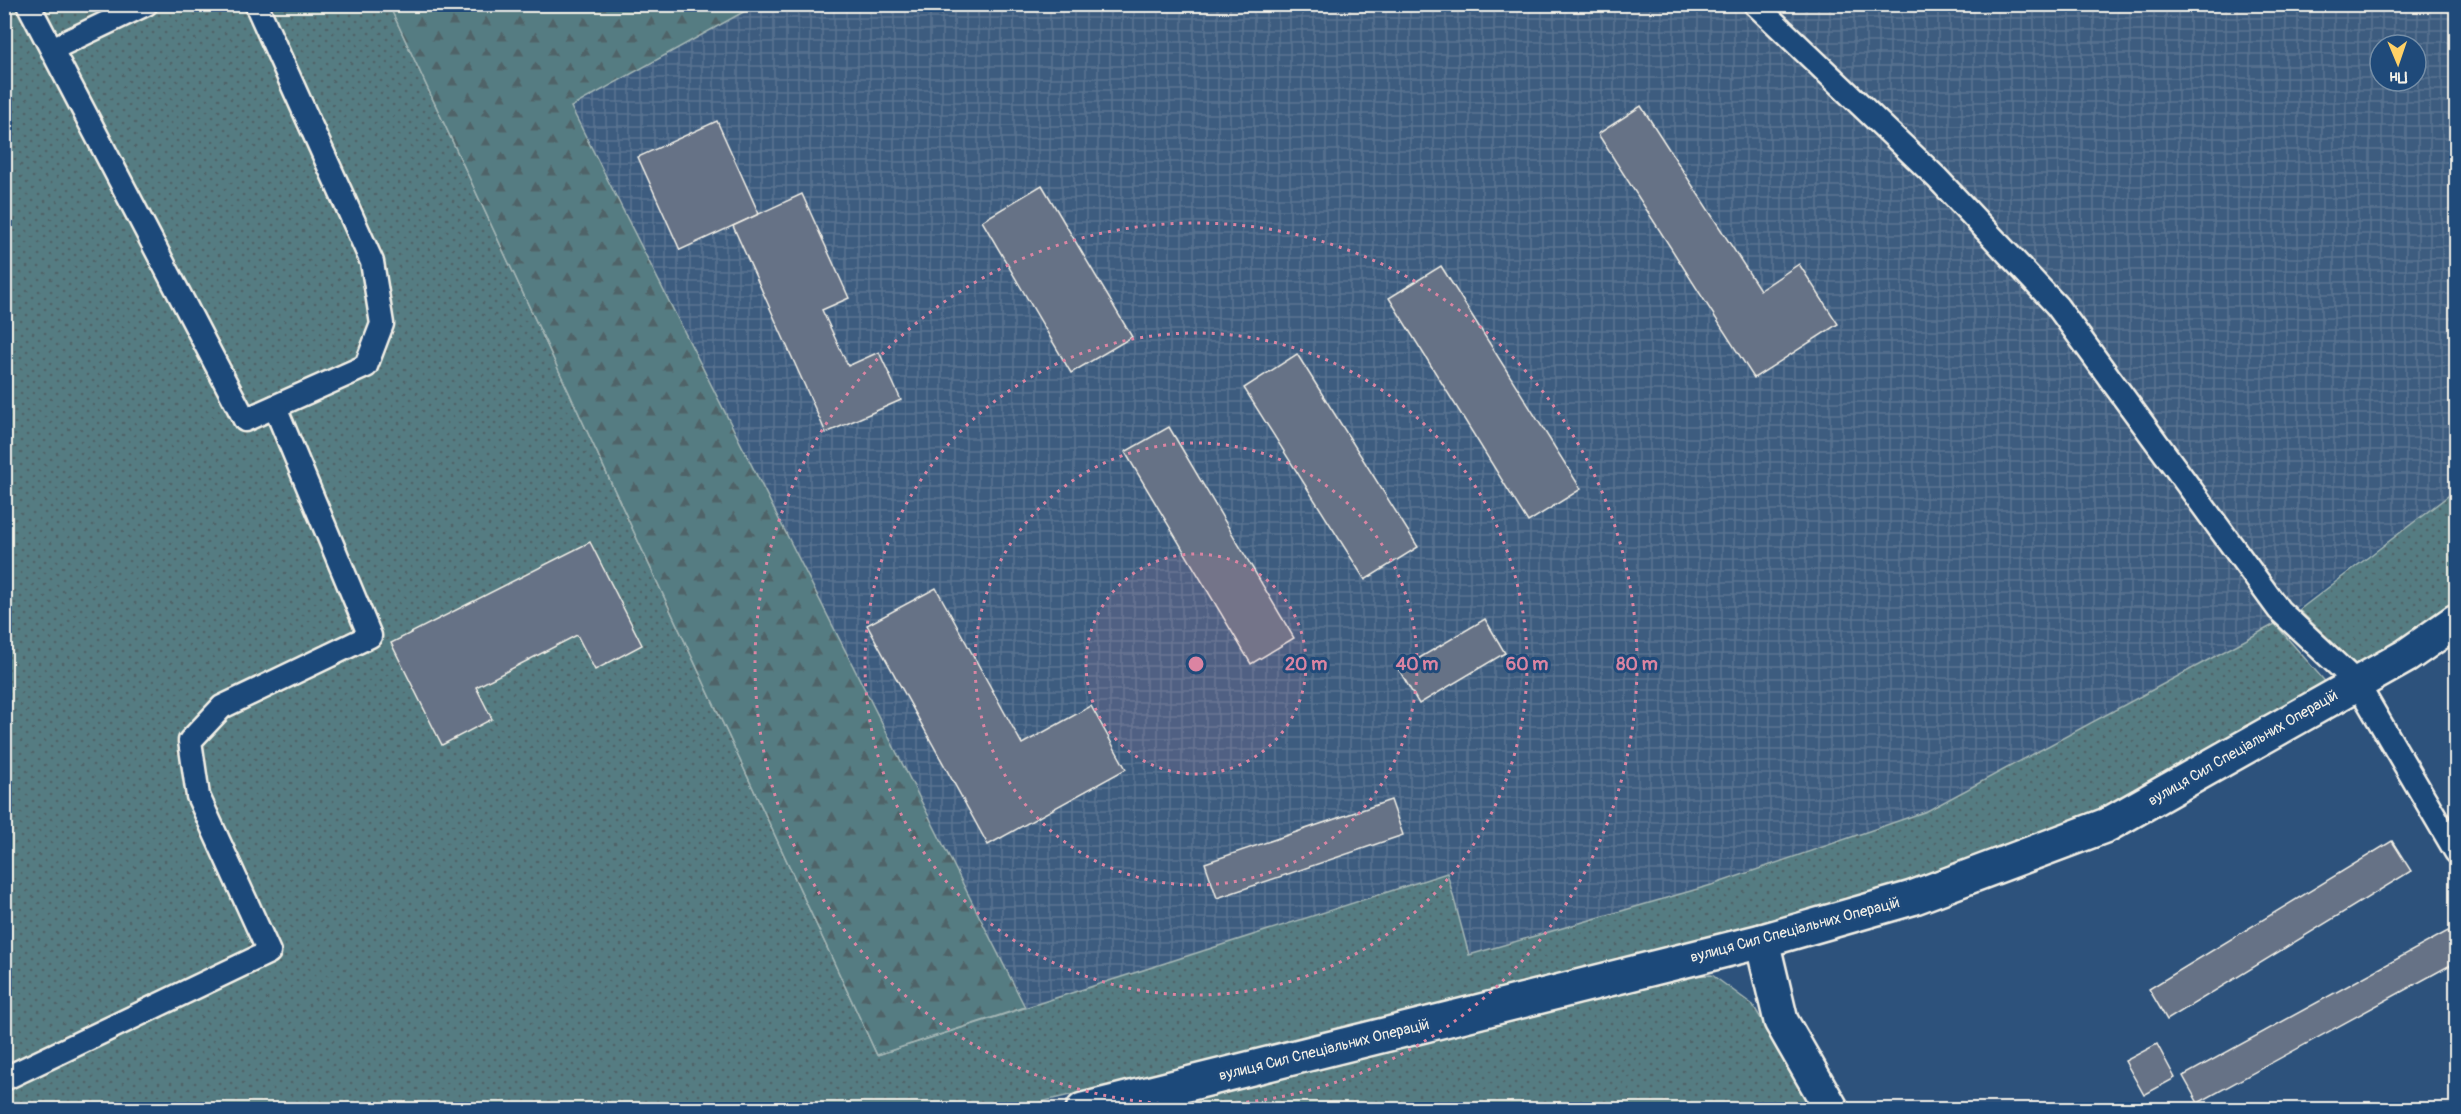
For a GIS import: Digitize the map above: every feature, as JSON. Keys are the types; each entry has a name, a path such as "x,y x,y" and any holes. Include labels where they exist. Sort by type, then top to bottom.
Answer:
{"street":[{"name":"вулиця Сил Спеціальних Операцій","path":"1083,1110 1762,941 1912,898 2107,825 2406,656 2457,621"},
{"path":"1762,941 1780,1021 1832,1110"}],"lane":[{"path":"28,4 245,420 366,366 382,324 372,262 256,4"},
{"path":"52,50 147,4"},
{"path":"1755,4 1937,178 2057,306 2279,610 2357,683 2457,852"},
{"path":"4,1079 269,952 198,796 190,741 222,707 370,636 275,407"}],"shaded area":[{"path":"756,5 2456,5 2456,490 2275,624 1927,811 1715,884 1469,955 1447,873 1025,1007 570,106"}],"green space":[{"path":"5,5 389,5 877,1055 1447,873 1469,955 1715,884 1927,811 2275,624 2329,686 2101,813 1907,887 1737,934 1012,1109 5,1110"},
{"path":"389,5 756,5 571,107 1025,1007 877,1055"},
{"path":"2456,490 2456,600 2400,639 2356,665 2299,610"},
{"path":"1712,975 1753,1005 1814,1109 1137,1110 1657,977"}],"building":[{"path":"1641,106 1760,290 1799,264 1838,324 1754,378 1598,134"},
{"path":"717,121 759,214 680,250 638,157"},
{"path":"1042,185 1132,337 1071,373 982,221"},
{"path":"802,194 849,298 822,310 848,366 879,352 901,400 826,433 733,226"},
{"path":"1441,266 1581,489 1528,522 1389,298"},
{"path":"1297,354 1418,547 1365,580 1244,388"},
{"path":"1169,427 1294,638 1251,664 1125,452"},
{"path":"590,542 642,645 595,670 577,635 476,687 492,719 442,745 391,643"},
{"path":"936,588 1022,744 1091,706 1126,769 988,845 867,625"},
{"path":"1485,619 1505,653 1419,704 1399,670"},
{"path":"1391,800 1403,835 1217,898 1205,863"},
{"path":"2392,841 2411,871 2167,1020 2149,989"},
{"path":"2448,931 2456,946 2456,962 2198,1103 2183,1076"},
{"path":"2157,1044 2175,1078 2144,1095 2125,1061"}]}
